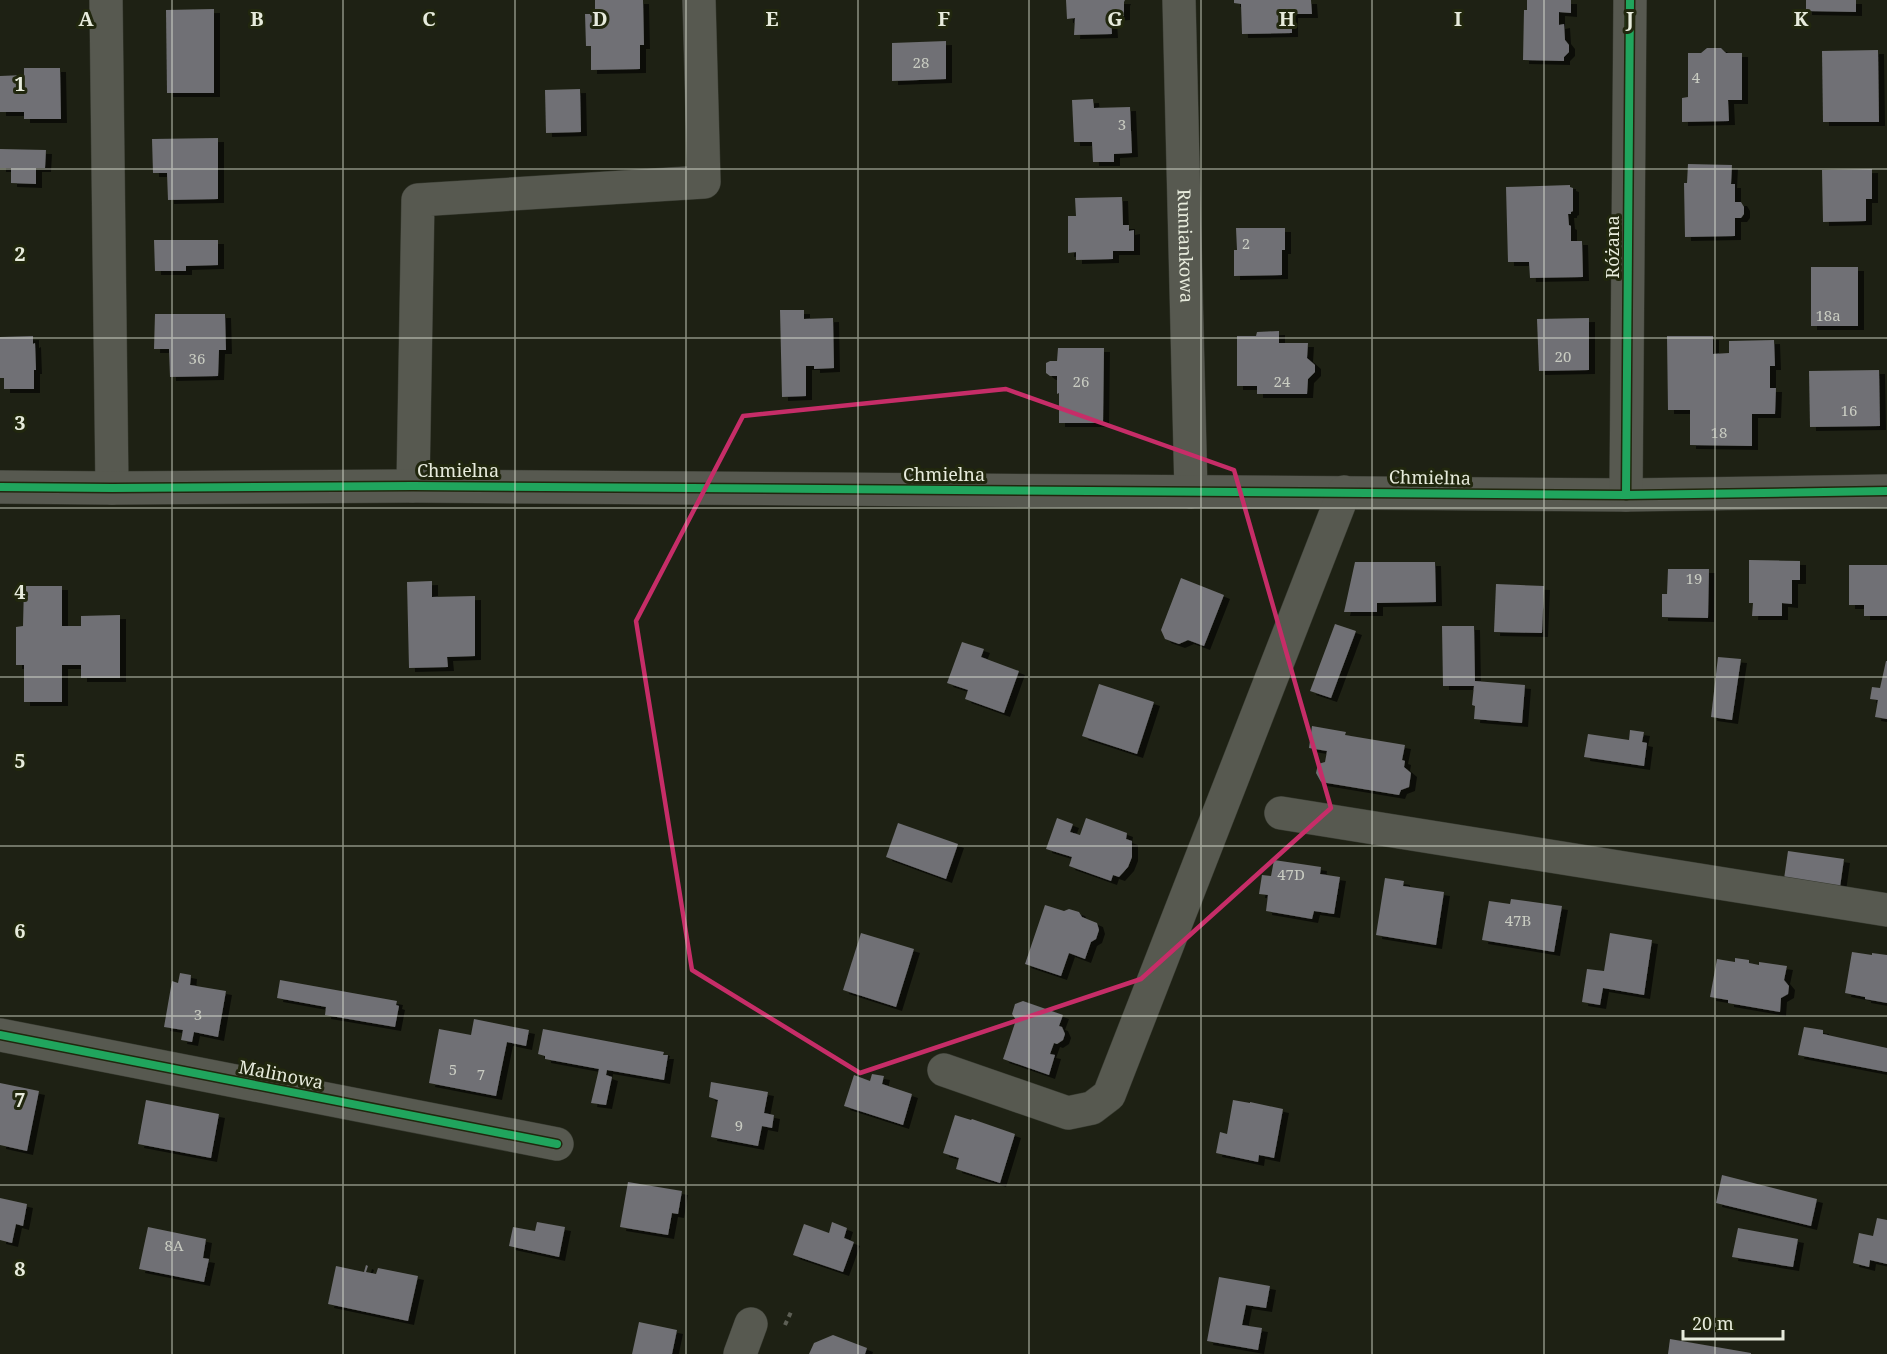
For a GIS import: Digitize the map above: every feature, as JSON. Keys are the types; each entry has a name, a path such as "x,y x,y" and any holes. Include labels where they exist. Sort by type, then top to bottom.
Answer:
{"street":[{"path":"106,0 112,488"},
{"path":"413,486 418,200 704,182 699,0"},
{"name":"Rumiankowa","path":"1179,0 1191,492"},
{"name":"Różana","path":"1626,495 1630,0"},
{"name":"Chmielna","path":"0,487 413,486 1626,495 1887,491"},
{"path":"944,1070 1068,1113 1092,1108 1109,1095 1344,492"},
{"path":"1281,813 1887,910"},
{"name":"Malinowa","path":"0,1035 557,1144"},
{"path":"740,1354 751,1324"}],"highlighted area":[{"path":"1006,389 1234,470 1331,808 1141,979 860,1073 692,970 636,621 743,416"}],"building":[{"path":"595,0 643,0 644,45 640,45 640,69 591,70 591,46 586,46 585,14 595,14"},
{"path":"1066,0 1125,0 1124,16 1111,17 1112,34 1074,35 1075,18 1067,19"},
{"path":"1234,0 1311,0 1312,14 1292,14 1292,33 1242,34 1241,4 1234,3"},
{"path":"1527,0 1571,0 1571,13 1559,12 1559,25 1564,24 1565,40 1569,45 1569,52 1564,57 1564,61 1523,60 1524,10 1527,10"},
{"path":"1806,0 1856,0 1856,12 1806,11"},
{"path":"214,9 214,93 167,93 166,10"},
{"path":"946,41 946,79 892,81 892,43"},
{"path":"1707,48 1721,48 1726,53 1742,53 1742,100 1728,100 1729,121 1682,122 1682,98 1688,97 1688,53 1701,53"},
{"path":"1878,50 1879,122 1823,122 1822,51"},
{"path":"24,68 60,68 61,119 24,119 24,112 0,112 0,76 24,75"},
{"path":"580,89 581,132 546,133 545,90"},
{"path":"1093,99 1094,108 1130,107 1132,153 1114,154 1114,162 1093,162 1092,142 1074,142 1072,100"},
{"path":"218,138 218,199 168,200 167,173 153,173 152,139"},
{"path":"0,149 46,150 45,168 36,168 36,184 11,183 11,168 0,168"},
{"path":"1688,164 1732,165 1731,184 1735,184 1735,202 1741,202 1744,207 1744,214 1741,218 1735,218 1735,236 1685,237 1684,183 1687,183"},
{"path":"1872,169 1872,199 1866,199 1866,221 1823,222 1822,170"},
{"path":"1570,185 1573,188 1573,211 1568,214 1571,241 1582,241 1583,277 1530,278 1529,262 1508,262 1506,187"},
{"path":"1122,197 1123,225 1129,225 1129,231 1134,230 1134,251 1113,251 1113,259 1076,260 1076,252 1068,253 1068,216 1076,216 1075,198"},
{"path":"1236,228 1285,228 1282,275 1234,276 1234,250 1237,250"},
{"path":"154,240 218,240 218,265 186,266 186,271 155,271"},
{"path":"1811,267 1858,267 1858,326 1811,326"},
{"path":"780,310 804,310 804,319 833,318 834,368 814,369 814,366 806,366 806,396 782,397"},
{"path":"155,314 225,314 226,350 219,350 218,376 170,377 169,349 154,349"},
{"path":"1589,318 1589,370 1539,371 1537,319"},
{"path":"1279,331 1279,343 1308,343 1307,358 1315,365 1315,372 1308,379 1307,394 1257,394 1257,386 1237,386 1237,336 1256,336 1257,332"},
{"path":"33,336 36,370 34,370 34,389 4,389 4,378 0,378 0,337"},
{"path":"1667,336 1713,336 1713,354 1729,353 1729,341 1774,340 1775,366 1770,366 1770,388 1776,388 1775,414 1752,414 1752,446 1690,445 1690,410 1668,410"},
{"path":"1058,348 1104,348 1103,423 1059,423 1057,376 1050,376 1046,373 1046,363 1057,361"},
{"path":"1879,370 1880,426 1810,427 1809,371"},
{"path":"1749,560 1800,561 1800,580 1792,580 1792,604 1782,603 1782,616 1752,616 1753,603 1749,603"},
{"path":"1355,562 1435,562 1436,602 1377,603 1377,612 1344,612"},
{"path":"1849,565 1887,565 1887,616 1864,616 1864,605 1849,605"},
{"path":"1668,569 1709,569 1708,618 1662,617 1662,594 1667,594"},
{"path":"1181,578 1224,595 1204,646 1188,640 1179,644 1165,639 1161,630"},
{"path":"432,581 432,597 475,596 475,656 447,657 448,667 409,668 407,582"},
{"path":"1496,584 1544,586 1542,633 1494,632"},
{"path":"24,586 62,586 62,626 81,626 81,616 120,615 120,678 81,678 81,665 62,665 62,702 24,702 24,665 16,665 16,627 23,626"},
{"path":"1335,624 1356,631 1331,698 1310,691"},
{"path":"1442,626 1474,626 1475,681 1525,685 1522,723 1474,719 1475,706 1472,705 1474,686 1443,686"},
{"path":"962,642 984,649 981,657 1019,671 1004,713 965,699 968,690 947,683"},
{"path":"1718,657 1741,659 1732,720 1711,717"},
{"path":"1886,661 1887,719 1875,717 1878,700 1870,699 1872,687 1880,688"},
{"path":"1099,684 1154,702 1137,754 1082,736"},
{"path":"1312,726 1346,732 1345,735 1405,745 1402,760 1405,761 1404,767 1411,773 1409,787 1401,790 1399,795 1321,782 1316,773 1318,764 1325,762 1327,751 1309,748"},
{"path":"1630,730 1644,732 1642,742 1647,743 1644,766 1584,757 1588,734 1629,740"},
{"path":"1057,818 1073,824 1070,832 1080,835 1086,818 1127,833 1126,839 1132,841 1132,857 1128,867 1119,877 1113,875 1111,881 1069,866 1072,857 1046,849"},
{"path":"898,823 958,844 946,879 886,857"},
{"path":"1788,851 1844,859 1840,887 1784,879"},
{"path":"1274,860 1321,867 1320,874 1340,877 1334,914 1314,911 1312,919 1266,911 1268,895 1259,894 1262,875 1271,876"},
{"path":"1385,878 1404,881 1403,886 1444,892 1436,945 1376,935"},
{"path":"1511,899 1562,906 1554,952 1482,940 1489,901 1510,904"},
{"path":"1045,905 1064,911 1069,909 1079,912 1082,917 1097,923 1099,930 1096,939 1091,942 1085,959 1069,953 1061,976 1025,964"},
{"path":"861,933 914,949 896,1007 843,990"},
{"path":"1610,933 1652,940 1644,995 1603,988 1600,1005 1582,1002 1587,969 1604,971"},
{"path":"1852,952 1887,955 1887,1003 1845,993"},
{"path":"1735,958 1749,960 1749,963 1759,965 1759,962 1787,966 1784,980 1789,986 1788,994 1781,998 1780,1012 1728,1003 1728,1000 1710,997 1717,959 1735,962"},
{"path":"180,973 191,975 190,985 226,991 218,1037 194,1032 192,1042 181,1040 183,1030 164,1027 172,981 178,983"},
{"path":"280,980 397,1001 396,1005 399,1006 395,1027 325,1015 326,1007 277,998"},
{"path":"1023,1001 1063,1015 1059,1026 1065,1034 1063,1040 1057,1044 1054,1043 1050,1054 1055,1055 1049,1075 1003,1059 1016,1020 1012,1014 1015,1004"},
{"path":"474,1019 529,1030 526,1046 507,1042 496,1096 429,1083 439,1029 471,1035"},
{"path":"1804,1027 1823,1030 1823,1034 1887,1048 1887,1072 1798,1055"},
{"path":"543,1029 664,1052 663,1055 668,1055 664,1080 607,1070 606,1075 612,1077 606,1105 591,1103 599,1069 545,1059 545,1056 538,1054"},
{"path":"872,1074 884,1076 882,1084 912,1094 903,1125 844,1106 854,1075 870,1081"},
{"path":"711,1082 768,1092 764,1113 774,1115 772,1128 762,1126 758,1146 711,1137 718,1100 709,1097"},
{"path":"0,1083 39,1091 27,1151 0,1145"},
{"path":"146,1100 219,1114 211,1158 138,1144"},
{"path":"1233,1100 1283,1109 1274,1158 1259,1155 1258,1162 1216,1153 1220,1132 1227,1134"},
{"path":"955,1115 1015,1134 1000,1183 956,1169 959,1158 943,1153"},
{"path":"1722,1175 1817,1199 1811,1226 1716,1203"},
{"path":"628,1182 682,1191 678,1214 672,1213 668,1235 620,1227"},
{"path":"0,1198 27,1204 23,1226 16,1224 12,1243 0,1240"},
{"path":"1877,1218 1887,1220 1887,1264 1870,1260 1869,1267 1853,1263 1859,1233 1873,1236"},
{"path":"537,1222 565,1227 559,1257 509,1246 513,1227 535,1231"},
{"path":"832,1222 847,1228 844,1238 854,1242 843,1272 793,1255 804,1224 829,1233"},
{"path":"148,1227 206,1239 203,1258 209,1259 204,1282 139,1269"},
{"path":"1738,1228 1798,1239 1793,1267 1732,1257"},
{"path":"366,1265 368,1266 366,1272 376,1274 378,1268 418,1276 408,1321 328,1304 336,1266 364,1272"},
{"path":"1219,1277 1270,1286 1266,1308 1246,1305 1242,1325 1262,1328 1258,1350 1207,1341"},
{"path":"639,1322 677,1330 672,1354 632,1354"},
{"path":"833,1335 867,1348 865,1354 809,1354 814,1343"},
{"path":"1670,1339 1751,1353 1751,1354 1668,1354"}],"cycle path":[{"path":"1626,495 1630,0"},
{"path":"0,487 413,486 1626,495 1887,491"},
{"path":"0,1035 557,1144"}]}
